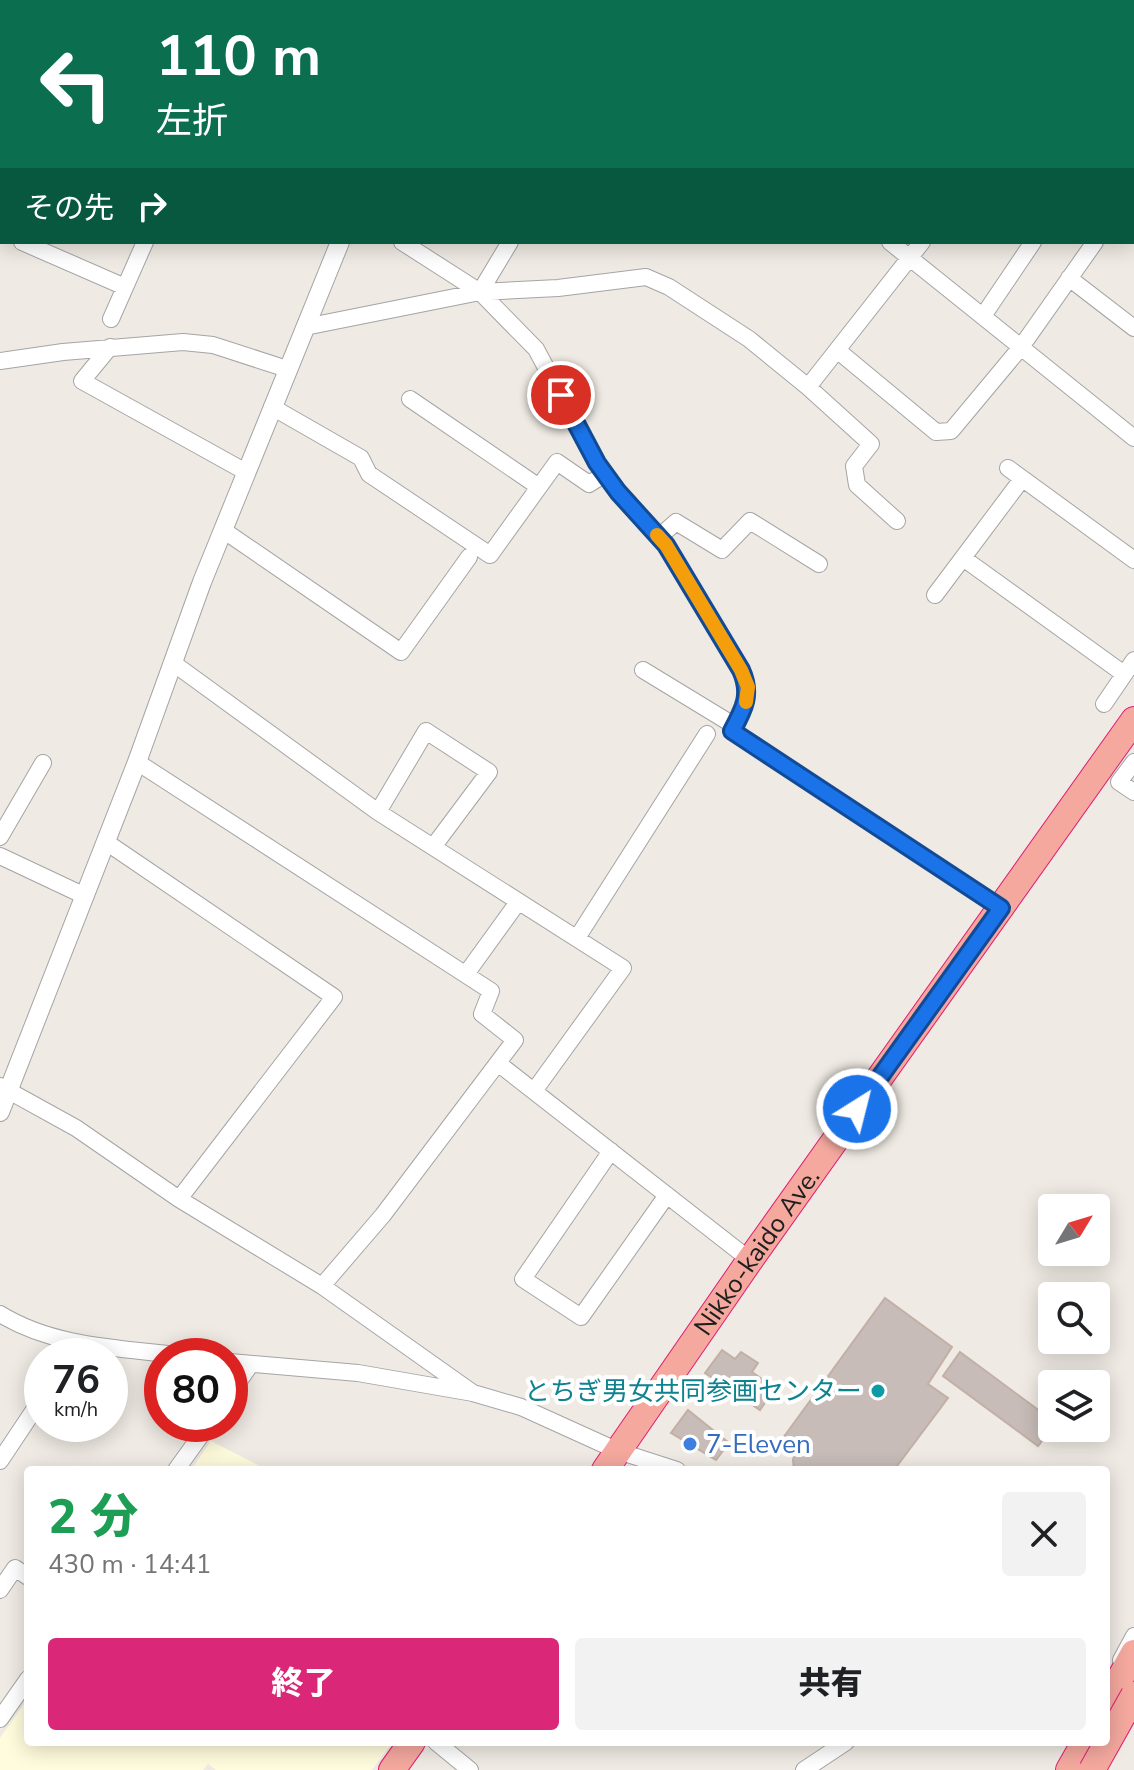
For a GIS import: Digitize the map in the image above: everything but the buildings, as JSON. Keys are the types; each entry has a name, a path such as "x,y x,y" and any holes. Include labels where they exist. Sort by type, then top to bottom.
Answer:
{"highway":[{"name":"Nikko-kaido Ave.","path":"612,1460 750,1260 1134,720"},
{"path":"1110,1698 1134,1653"},
{"path":"1110,1738 1134,1695"},
{"path":"392,1770 409,1746"},
{"path":"1069,1770 1083,1746"},
{"path":"1092,1770 1105,1746"}],"street":[{"path":"33,244 54,248 125,287"},
{"path":"111,319 144,244"},
{"path":"0,1112 4,1088 85,896 223,530 339,244"},
{"path":"405,244 480,292 536,349 605,474 659,537 734,658 748,687 744,709 732,731 1001,908"},
{"path":"480,292 509,244"},
{"path":"892,244 1132,431"},
{"path":"808,387 920,244"},
{"path":"983,316 1032,244"},
{"path":"837,350 936,432 951,431 1021,347 1094,244"},
{"path":"305,327 480,292 558,288 646,277 669,287 749,339 871,444 854,466 857,485 897,521"},
{"path":"1069,278 1134,328"},
{"path":"0,361 110,347 183,342 213,345 287,369"},
{"path":"110,347 82,381 246,472"},
{"path":"410,399 539,487"},
{"path":"272,407 361,458 369,474 490,555 557,462 589,484 605,474"},
{"path":"1008,468 1134,560"},
{"path":"935,595 1022,479"},
{"path":"659,537 676,522 722,550 750,521 819,564"},
{"path":"223,530 401,652 469,557"},
{"path":"963,558 1129,667 1104,704"},
{"path":"173,663 378,812 623,968 534,1091"},
{"path":"643,670 735,726"},
{"path":"378,812 426,731 489,772 433,847"},
{"path":"577,938 707,734"},
{"path":"137,762 491,991 482,1014 515,1040 383,1215 322,1286"},
{"path":"1134,762 1119,782 1134,792"},
{"path":"0,837 43,763"},
{"path":"106,842 334,997 179,1199"},
{"path":"0,856 85,896"},
{"path":"466,974 518,902"},
{"path":"499,1064 750,1260"},
{"path":"4,1088 76,1128 179,1199 322,1286 473,1393"},
{"path":"611,1151 523,1279 581,1317 667,1195"},
{"path":"0,1314 54,1338"},
{"path":"248,1364 358,1373 473,1393 521,1407 612,1460 651,1466"},
{"path":"248,1368 251,1364"},
{"path":"0,1461 24,1425"},
{"path":"179,1466 196,1442"},
{"path":"0,1590 15,1568 24,1574"},
{"path":"1110,1679 1134,1636"},
{"path":"0,1719 24,1685"},
{"path":"1110,1706 1134,1704"},
{"path":"1104,1770 1134,1716"},
{"path":"441,1746 470,1770"},
{"path":"804,1770 840,1746"},
{"path":"1059,1770 1072,1746"}],"shaded area":[{"path":"213,1442 260,1466 194,1466"},
{"path":"24,1705 24,1746 390,1746 372,1770 216,1770 208,1764 203,1770 0,1770 0,1738"}],"slow traffic":[{"path":"657,535 741,670 748,687 746,702"}],"place":[{"name":"とちぎ男女共同参画センター","path":"878,1391"},
{"name":"7-Eleven","path":"690,1444"}],"route":[{"path":"561,395 597,463 618,492 666,545 741,670 748,687 744,709 732,731 1001,908 857,1109"}]}
